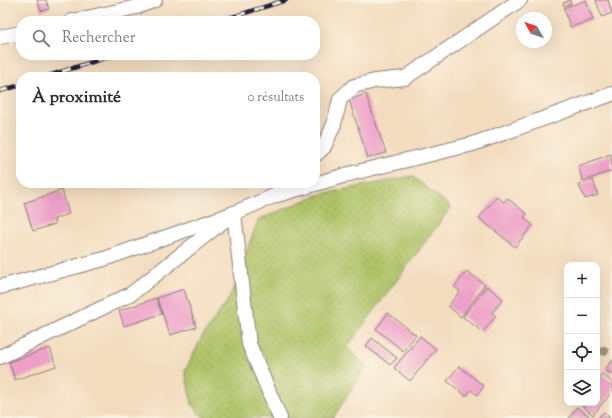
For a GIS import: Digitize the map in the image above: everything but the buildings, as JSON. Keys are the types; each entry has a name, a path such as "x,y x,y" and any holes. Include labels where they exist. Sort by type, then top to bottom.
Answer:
{"street":[{"path":"94,16 137,6 155,0"},
{"path":"320,151 324,147 334,124 340,99 354,86 375,81 405,78 520,0"},
{"path":"0,37 16,33"},
{"path":"320,183 353,173 473,144 612,94"},
{"path":"274,196 282,188"},
{"path":"0,287 104,259 234,213 274,196 301,188"},
{"path":"0,357 131,294 234,213"},
{"path":"234,213 249,344 280,418"}],"green space":[{"path":"412,176 451,207 347,347 366,366 333,418 204,418 192,405 185,371 202,337 230,297 258,220 318,195"}],"railway":[{"path":"236,16 286,0"},
{"path":"61,72 98,60"},
{"path":"0,91 16,86"}]}
